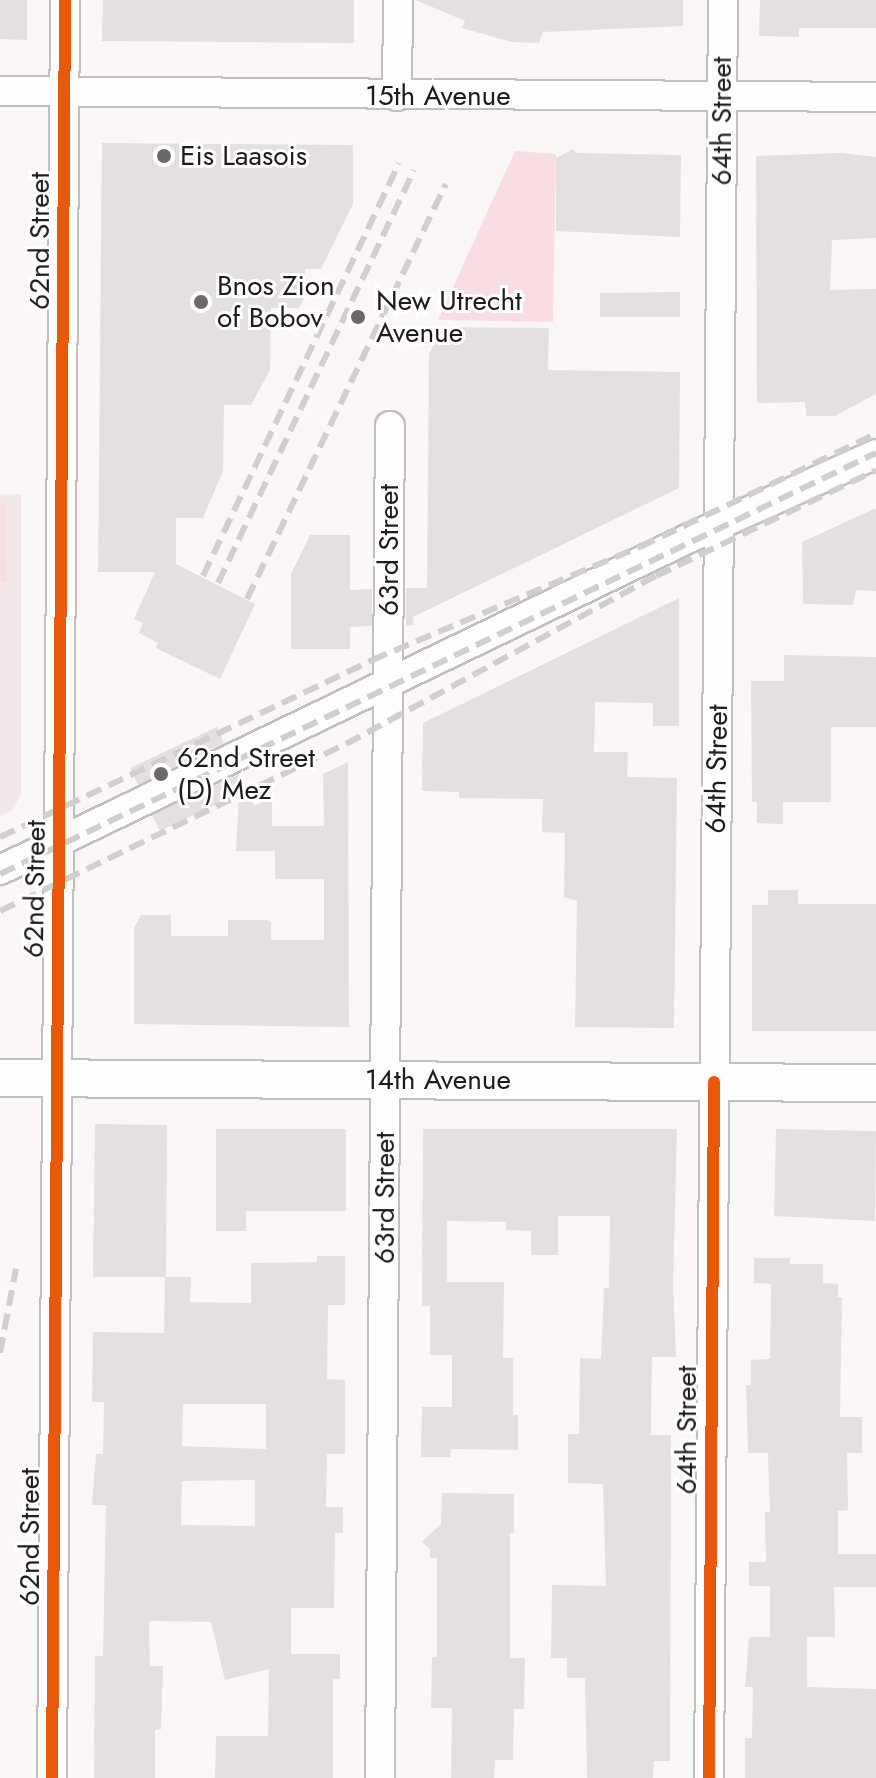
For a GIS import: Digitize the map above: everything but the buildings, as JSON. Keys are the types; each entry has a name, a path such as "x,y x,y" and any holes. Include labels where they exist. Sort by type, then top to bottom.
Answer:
{"main road":[{"name":"14th Avenue","path":"0,1078 876,1083"}],"street":[{"name":"62nd Street","path":"52,1778 65,0"},
{"path":"397,96 398,0"},
{"name":"64th Street","path":"709,1778 723,0"},
{"name":"15th Avenue","path":"0,91 876,97"},
{"name":"63rd Street","path":"380,1778 390,426"},
{"path":"0,870 719,524 876,454"}],"shaded area":[{"path":"515,151 556,154 553,322 438,320"},
{"path":"0,494 21,494 21,795 11,811 0,816"},
{"path":"0,503 6,503 7,582 0,582"}],"railway":[{"path":"203,576 399,163"},
{"path":"218,583 414,170"},
{"path":"247,599 446,184"},
{"path":"0,837 372,660 640,547 876,434"},
{"path":"0,874 876,453"},
{"path":"0,911 346,744 656,576 876,470"},
{"path":"0,1353 16,1268"}],"cycle path":[{"path":"52,1778 65,0"},
{"path":"709,1778 714,1082"}],"place":[{"name":"Eis Laasois","path":"164,156"},
{"name":"Bnos Zion of Bobov","path":"201,302"},
{"name":"New Utrecht Avenue","path":"358,317"},
{"name":"62nd Street (D) Mez","path":"161,774"}]}
